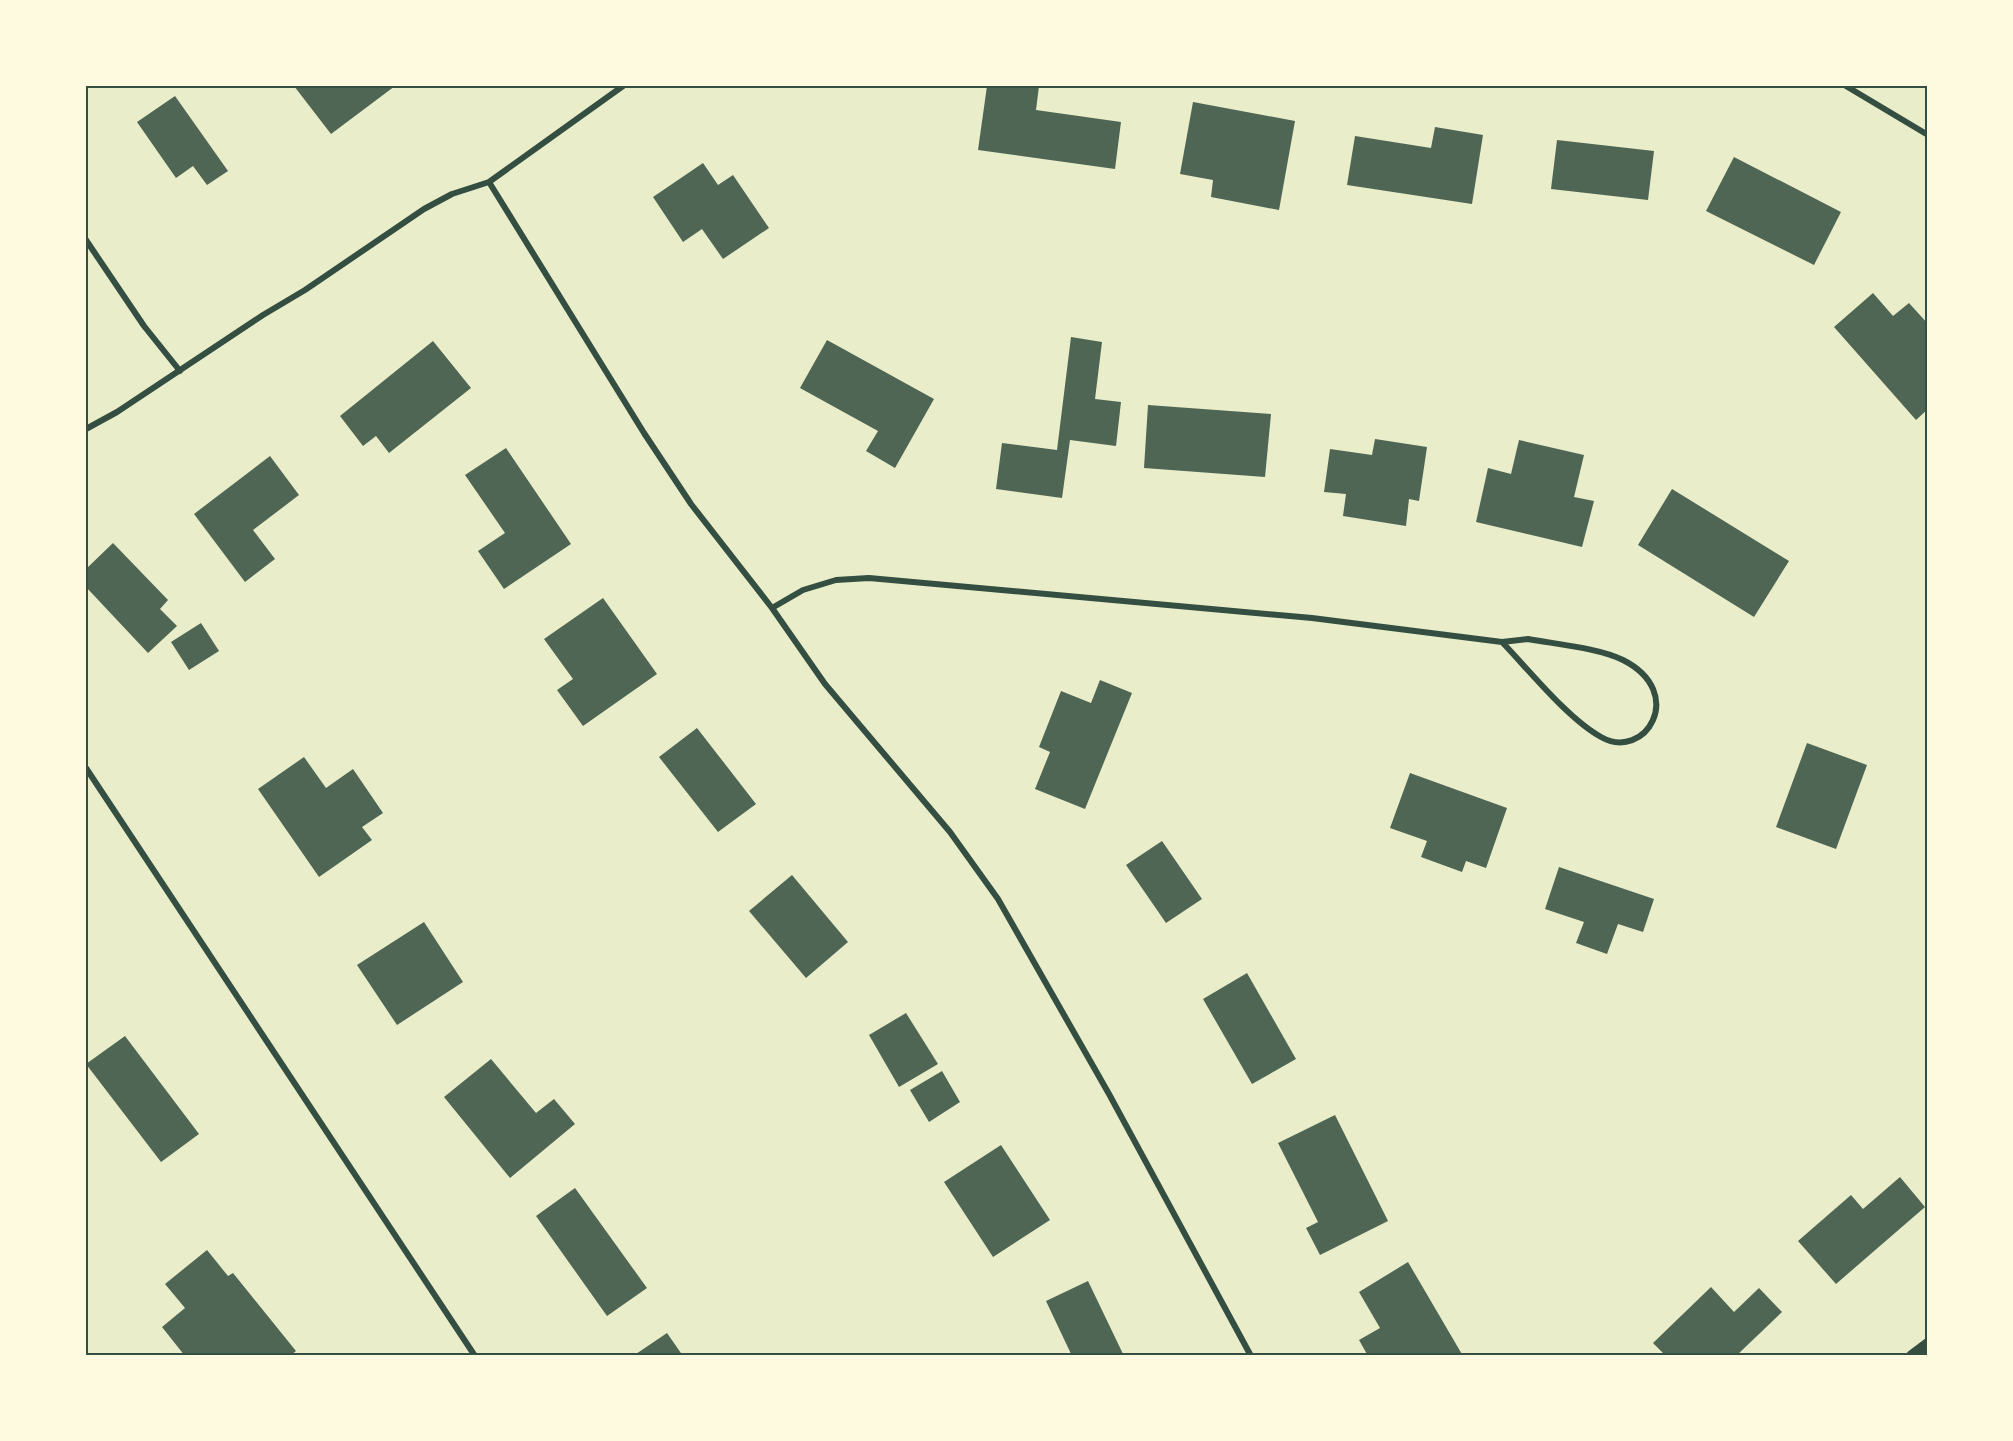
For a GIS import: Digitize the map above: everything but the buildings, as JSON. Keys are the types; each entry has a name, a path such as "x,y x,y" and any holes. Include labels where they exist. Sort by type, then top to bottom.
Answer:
{"main road":[{"path":"1912,1356 1928,1344"}],"street":[{"path":"86,429 305,290 424,209 452,194 489,182 622,86"},
{"path":"1846,86 1928,135"},
{"path":"489,182 644,433 692,504 772,608 825,684 950,832 998,899 1109,1094 1251,1356"},
{"path":"86,240 144,326 180,371"},
{"path":"772,608 803,590 836,580 869,579 1312,618 1502,642 1528,639 1601,653 1622,660 1644,675 1654,689 1658,707 1652,725 1639,737 1620,742 1602,738 1580,723 1502,642"},
{"path":"86,768 475,1356"}]}
